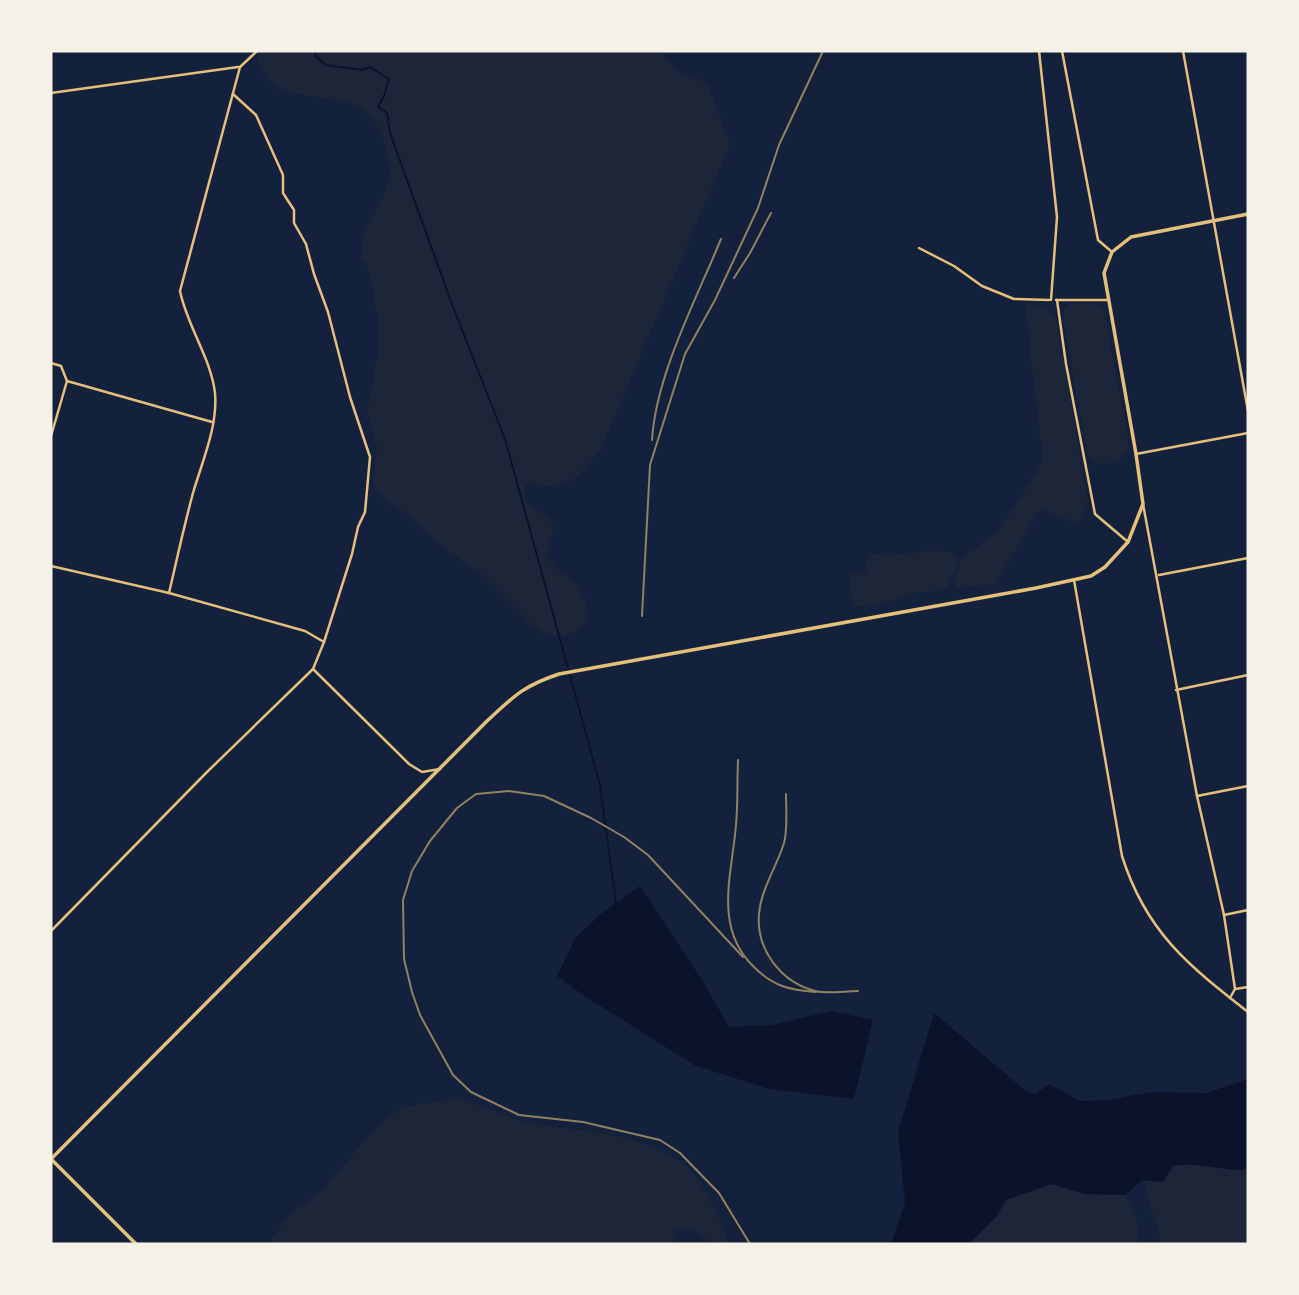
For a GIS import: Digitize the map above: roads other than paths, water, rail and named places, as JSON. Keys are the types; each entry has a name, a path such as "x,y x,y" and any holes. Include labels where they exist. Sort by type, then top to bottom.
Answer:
{"street":[{"path":"169,593 192,496 214,422 215,396 213,382 183,306 180,291 240,67 257,51"},
{"path":"1039,51 1057,217 1051,300"},
{"path":"1062,51 1098,240 1112,252"},
{"path":"1183,51 1248,411"},
{"path":"51,93 240,67"},
{"path":"51,931 189,790 313,669 365,512 370,457 349,397 346,374 328,312 306,244 294,223 294,210 283,193 283,175 256,115 233,94"},
{"path":"1230,998 1235,989 1224,915 1176,690 1104,274 1112,252 1131,237 1248,215"},
{"path":"919,248 954,266 982,286 1014,299 1108,300"},
{"path":"1057,300 1066,364 1095,514 1128,542"},
{"path":"51,363 61,366 67,381 51,436"},
{"path":"67,381 214,422"},
{"path":"1136,454 1248,433"},
{"path":"136,1244 51,1159 519,691 559,674 1091,576 1105,567 1128,542 1143,504"},
{"path":"1157,575 1248,558"},
{"path":"51,566 169,593 305,631 324,642"},
{"path":"1074,580 1122,856 1135,892 1161,935 1187,962 1248,1012"},
{"path":"313,669 409,764 422,772 440,769"},
{"path":"1176,690 1248,675"},
{"path":"1197,796 1248,786"},
{"path":"1224,915 1248,910"},
{"path":"1235,989 1248,987"}],"waterway":[{"path":"316,51 315,55 325,65 363,70 370,67 389,79 378,107 387,113 390,133 453,307 505,439 600,785 616,903"}],"railway":[{"path":"642,616 650,465 685,354 715,300 758,208 779,145 823,51"},
{"path":"734,278 771,213"},
{"path":"652,440 655,415 669,364 721,239"},
{"path":"738,760 737,817 728,900 733,935 741,952 768,979 790,988 816,992"},
{"path":"743,957 648,855 591,818 544,796 509,791 476,794 457,808 430,841 412,871 403,900 404,959 412,992 420,1015 453,1075 471,1092 519,1115 583,1122 660,1140 680,1153 719,1193 750,1244"},
{"path":"786,794 784,843 760,905 759,927 766,952 782,972 803,987 820,992 858,991"}]}
